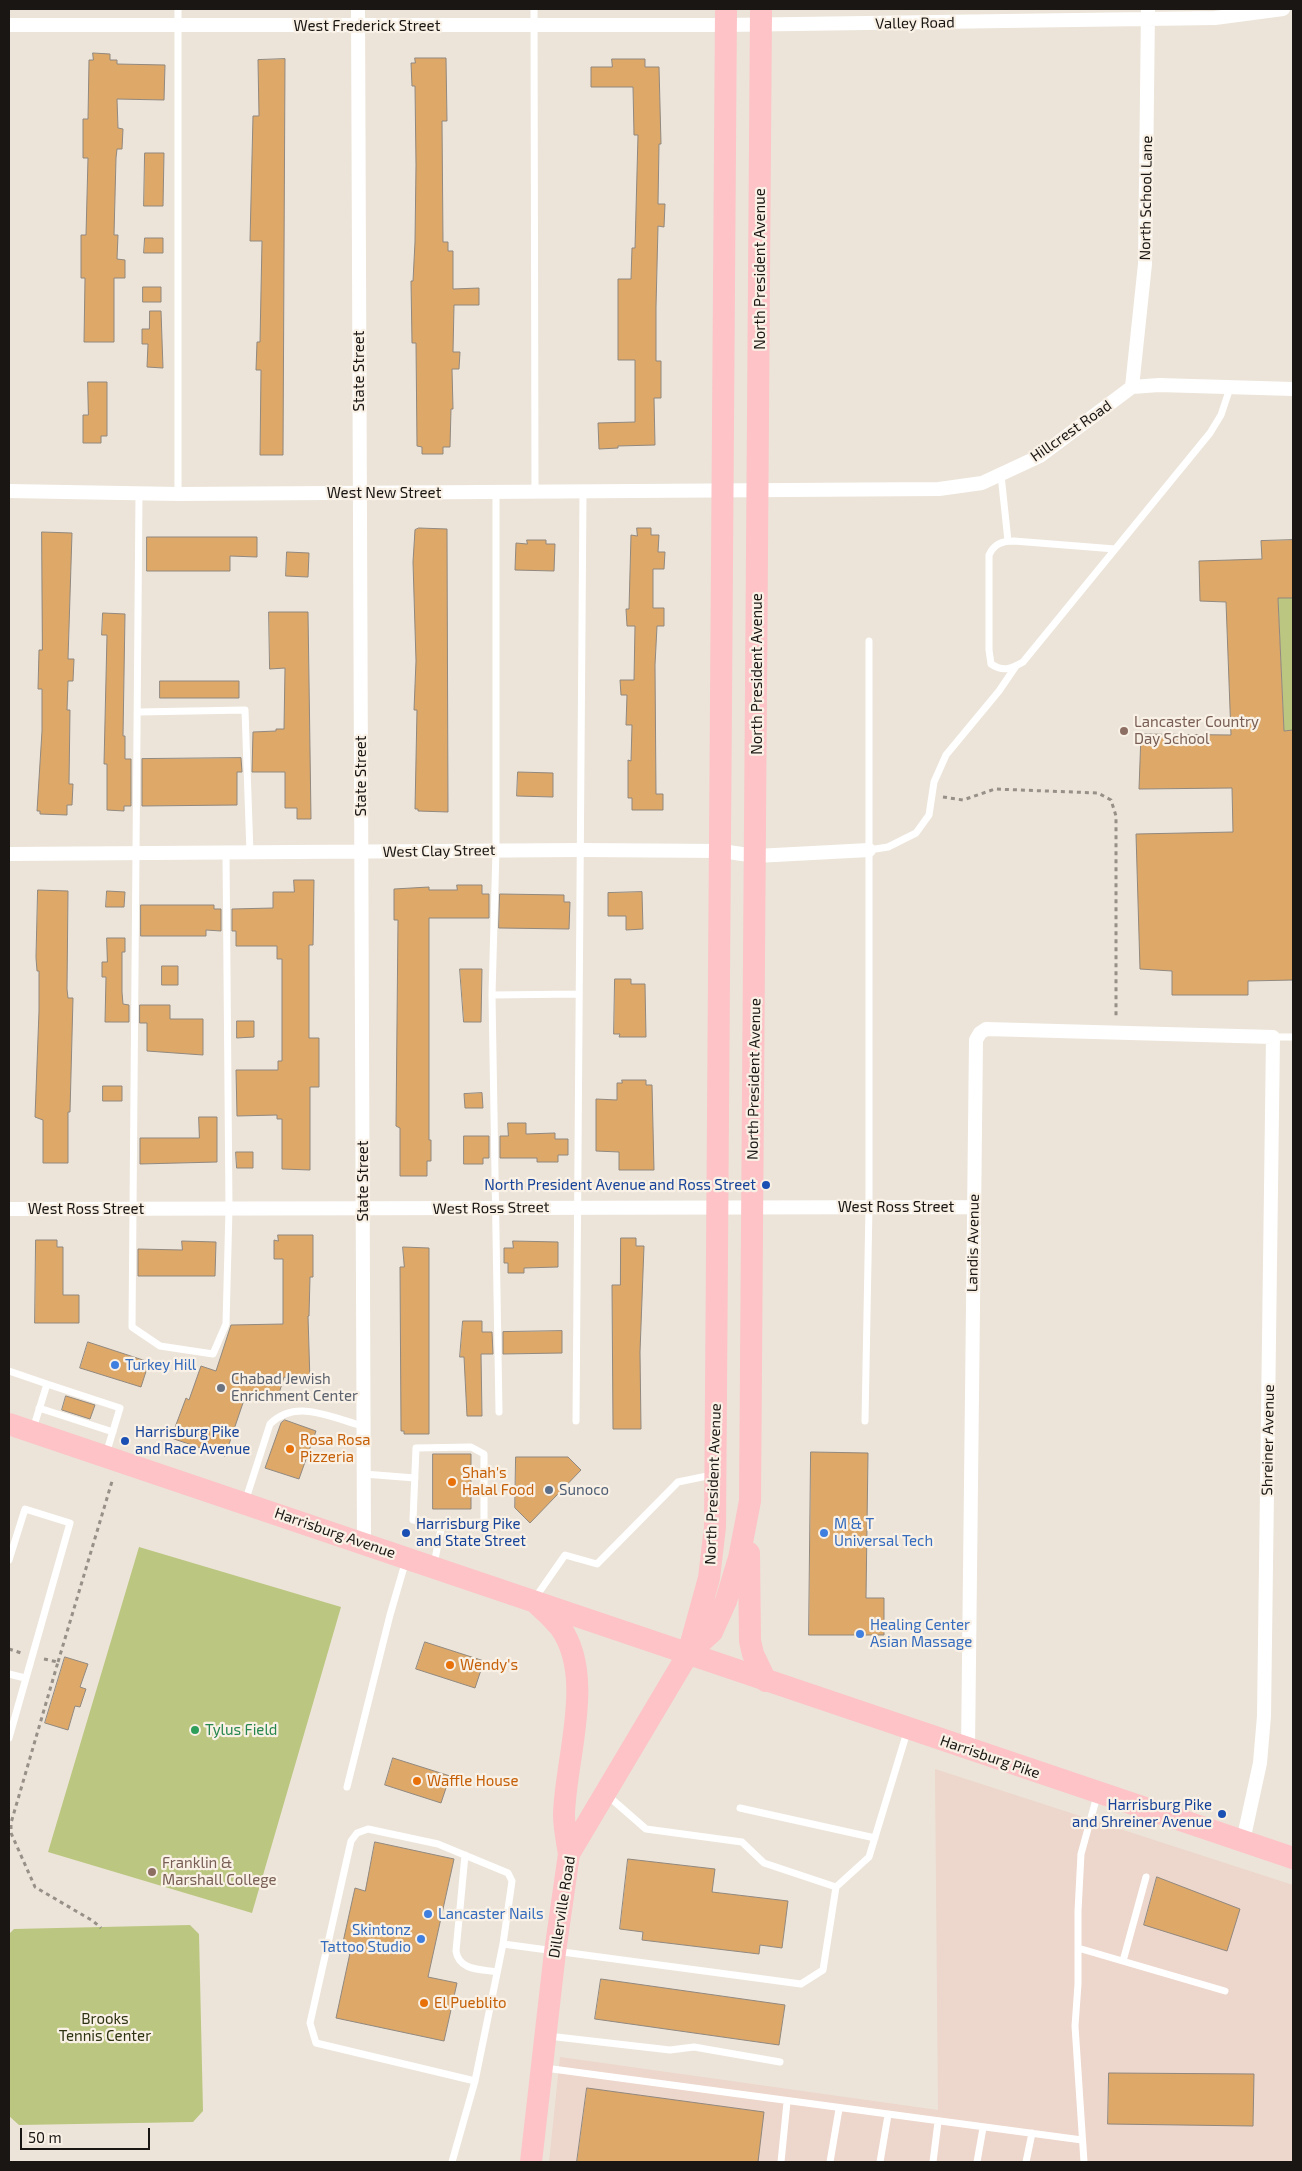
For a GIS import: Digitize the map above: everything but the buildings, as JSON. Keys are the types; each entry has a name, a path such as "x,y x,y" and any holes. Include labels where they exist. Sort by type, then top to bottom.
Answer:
{"main road":[{"name":"North President Avenue","path":"688,1654 709,1578 713,1552 716,1474 726,17"},
{"name":"North President Avenue","path":"688,1654 712,1632 726,1601 739,1558 750,1501 761,17"},
{"name":"Harrisburg Avenue","path":"9,1424 433,1566 688,1654"},
{"path":"750,1501 750,1641 753,1654 766,1680"},
{"path":"533,1601 560,1628 567,1639 575,1665 576,1709 564,1814 569,1854"},
{"name":"Harrisburg Pike","path":"688,1654 1293,1858"},
{"name":"Dillerville Road","path":"531,2162 555,1952 569,1854 688,1654"}],"street":[{"name":"State Street","path":"358,9 364,1543"},
{"name":"Valley Road","path":"726,17 1148,14 1215,18 1283,9"},
{"name":"North School Lane","path":"1132,387 1145,264 1148,14"},
{"name":"West Frederick Street","path":"9,25 534,26 726,17"},
{"path":"1132,387 1159,385 1293,389"},
{"name":"Hillcrest Road","path":"758,490 939,489 977,485 1040,456 1059,444 1132,387"},
{"name":"West New Street","path":"9,491 178,494 758,490"},
{"name":"West Clay Street","path":"9,854 721,850 756,856 869,850"},
{"name":"Landis Avenue","path":"968,1749 976,1040 980,1032 986,1029 1273,1037"},
{"name":"Shreiner Avenue","path":"1243,1841 1260,1763 1264,1716 1273,1037"},
{"name":"West Ross Street","path":"9,1209 974,1207"}],"lane":[{"path":"178,9 178,494"},
{"path":"534,9 535,492"},
{"path":"1115,549 1008,541 992,548 989,555 989,650 991,664 999,669 1016,666 1023,662 1115,549 1210,432 1222,415 1230,388"},
{"path":"1001,475 1008,541"},
{"path":"496,492 496,850 492,995 499,1412"},
{"path":"576,1421 583,492"},
{"path":"139,494 138,853 132,1327 160,1346 213,1354 226,1324 229,1209 226,853"},
{"path":"865,1421 869,1207 869,641"},
{"path":"869,850 888,847 916,833 929,815 934,782 946,755 999,691 1016,666"},
{"path":"138,712 245,710 250,853"},
{"path":"492,995 579,994"},
{"path":"1273,1037 1293,1037"},
{"path":"9,1371 79,1397 120,1408 113,1432 112,1458"},
{"path":"32,1432 47,1384"},
{"path":"39,1408 73,1416 113,1432"},
{"path":"245,1503 270,1424 278,1416 298,1410 364,1426"},
{"path":"471,1447 484,1454 484,1522 442,1524 413,1520 416,1448 471,1447"},
{"path":"364,1474 415,1478"},
{"path":"533,1601 565,1555 597,1564 678,1482 716,1474"},
{"path":"9,1560 25,1509 70,1523 9,1738"},
{"path":"433,1566 442,1524"},
{"path":"347,1786 406,1557"},
{"path":"9,1674 25,1678"},
{"path":"503,1944 801,1984 823,1970 836,1887 869,1857 908,1729"},
{"path":"605,1793 646,1829 742,1842 764,1863 836,1887"},
{"path":"1084,2162 1074,2026 1078,1984 1081,1854 1097,1793"},
{"path":"740,1808 875,1838"},
{"path":"452,2162 475,2081 503,1944 512,1881 508,1873 438,1844 368,1829 357,1833 351,1841 310,2023 316,2042 475,2081"},
{"path":"465,1855 456,1952 458,1960 462,1966 497,1972"},
{"path":"1123,1961 1146,1877"},
{"path":"1078,1948 1224,1991"},
{"path":"545,2036 670,2050 694,2047 780,2062"},
{"path":"542,2068 838,2109 1082,2140"},
{"path":"781,2162 786,2102"},
{"path":"830,2162 838,2109"},
{"path":"880,2162 888,2115"},
{"path":"933,2162 938,2122"},
{"path":"977,2162 983,2128"},
{"path":"1026,2162 1032,2133"}],"path":[{"path":"932,796 963,800 996,789 1098,793 1111,800 1116,816 1116,1017"},
{"path":"101,1928 93,1921 42,1893 35,1887 11,1833 11,1822 58,1662 112,1458"},
{"path":"9,1649 58,1662"}],"shaded area":[{"path":"935,1769 1293,1885 1293,2162 549,2162 560,2057 938,2110"}],"green space":[{"path":"1278,598 1293,598 1293,730 1284,731"},
{"name":"Tylus Field","path":"139,1547 341,1607 252,1913 48,1852"},
{"name":"Brooks Tennis Center","path":"190,1925 199,1934 203,2111 193,2122 19,2125 9,2116 9,1934 14,1929"}],"place":[{"name":"Lancaster Country Day School","path":"1124,731"},
{"name":"North President Avenue and Ross Street","path":"766,1185"},
{"name":"Turkey Hill","path":"115,1365"},
{"name":"Chabad Jewish Enrichment Center","path":"221,1388"},
{"name":"Harrisburg Pike and Race Avenue","path":"125,1441"},
{"name":"Rosa Rosa Pizzeria","path":"290,1449"},
{"name":"Shah's Halal Food","path":"452,1482"},
{"name":"Sunoco","path":"549,1490"},
{"name":"Harrisburg Pike and State Street","path":"406,1533"},
{"name":"M & T Universal Tech","path":"824,1533"},
{"name":"Healing Center Asian Massage","path":"860,1634"},
{"name":"Wendy's","path":"450,1665"},
{"name":"Tylus Field","path":"195,1730"},
{"name":"Waffle House","path":"417,1781"},
{"name":"Harrisburg Pike and Shreiner Avenue","path":"1222,1814"},
{"name":"Franklin & Marshall College","path":"152,1872"},
{"name":"Lancaster Nails","path":"428,1914"},
{"name":"Skintonz Tattoo Studio","path":"421,1939"},
{"name":"El Pueblito","path":"424,2003"}]}
